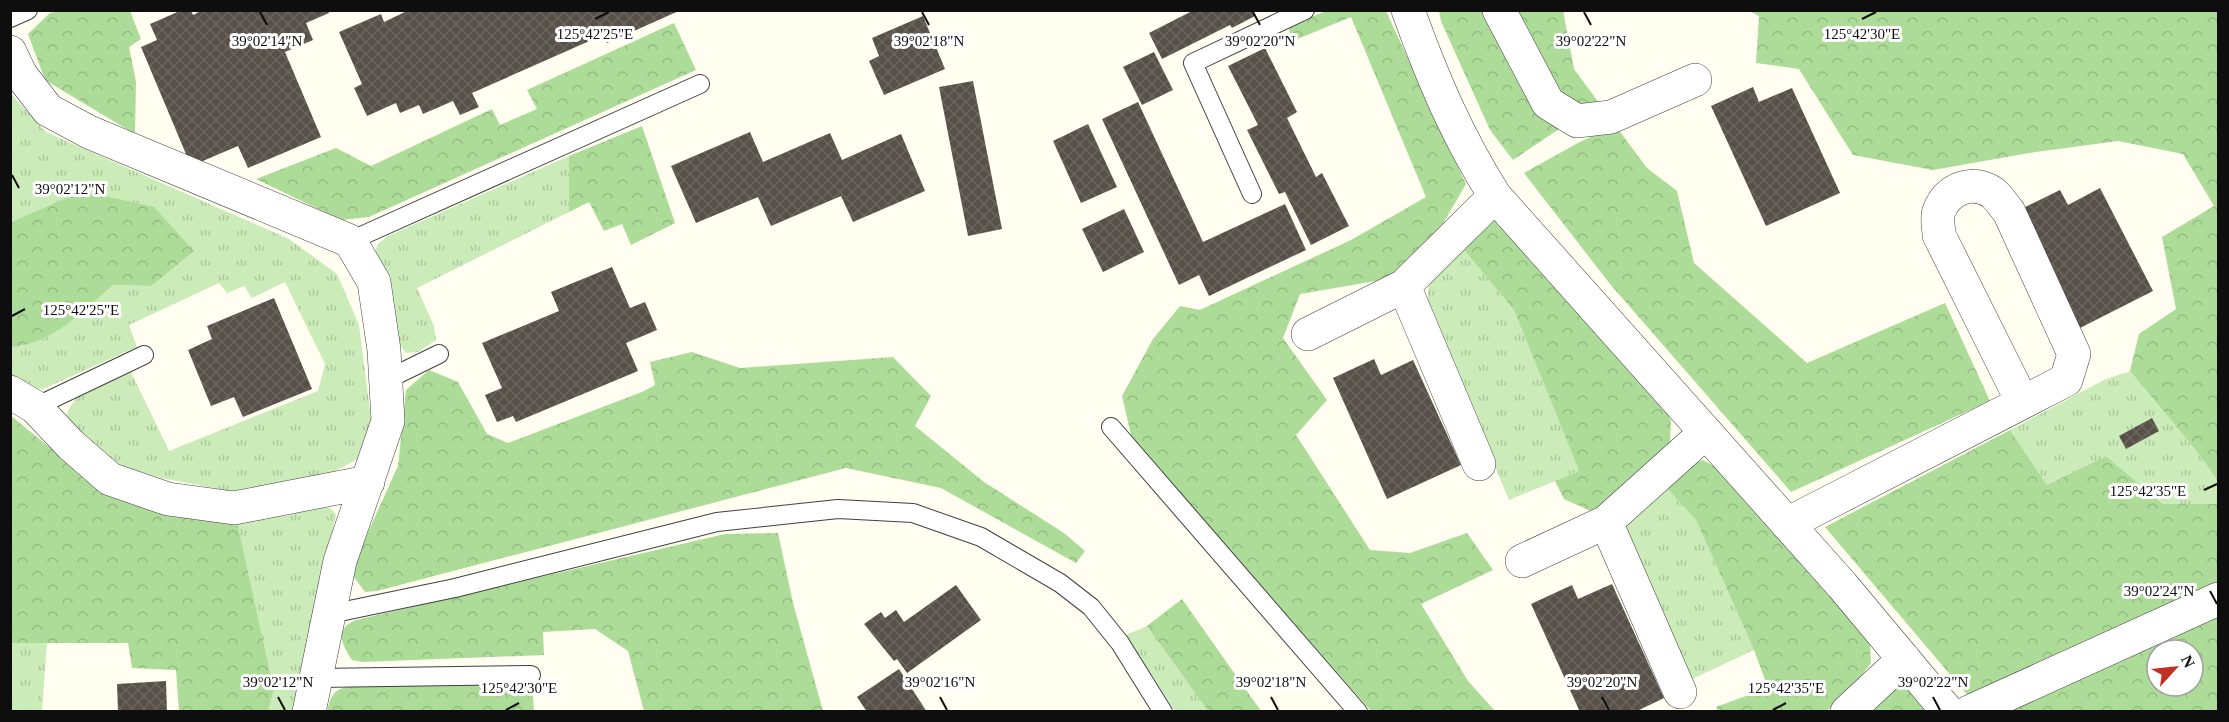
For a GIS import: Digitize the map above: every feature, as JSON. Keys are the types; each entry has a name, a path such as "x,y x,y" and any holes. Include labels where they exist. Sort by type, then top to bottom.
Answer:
{"street":[{"path":"1408,10 1434,83 1471,159 1495,196 1842,585 1948,711"},
{"path":"1499,10 1548,103 1577,121 1611,117 1695,80"},
{"path":"10,52 21,75 48,110 88,132 350,241 374,282 384,350 388,421 340,561 309,711"},
{"path":"1787,524 2066,380 2074,354 2009,212 1994,194 1977,185 1961,188 1947,196 1938,213 1939,235 2022,401"},
{"path":"1308,334 1404,286 1495,196"},
{"path":"1404,286 1479,464"},
{"path":"23,400 70,445 111,479 168,499 234,508 368,482"},
{"path":"1522,561 1606,522 1705,433"},
{"path":"1606,522 1680,692"},
{"path":"1969,711 2218,599"},
{"path":"1847,711 1904,659"}],"lane":[{"path":"10,18 28,10"},
{"path":"1252,194 1193,63 1305,10"},
{"path":"350,241 700,84"},
{"path":"386,380 439,354"},
{"path":"23,400 144,355"},
{"path":"1112,427 1358,711"},
{"path":"330,614 455,588 717,522 838,509 913,513 981,537 1060,583 1091,608 1120,644 1163,711"},
{"path":"317,678 531,675"}],"green space":[{"path":"66,10 130,11 141,39 129,47 136,82 135,134 45,80 28,34 50,13"},
{"path":"1563,10 1574,69 1605,111 1577,112 1553,95 1509,11"},
{"path":"1326,11 1386,11 1466,184 1434,239 1393,278 1300,294 1283,338 1327,400 1296,435 1370,550 1410,553 1467,533 1493,570 1421,604 1468,681 1495,711 1371,711 1132,439 1122,396 1153,339 1180,306 1200,310 1351,240 1426,197 1351,17 1290,42 1289,26"},
{"path":"1439,11 1490,11 1562,127 1513,160 1490,130 1441,21"},
{"path":"1749,11 2218,11 2218,481 2195,449 2130,371 2139,334 2176,309 2162,237 2214,206 2183,154 2118,141 2029,153 1933,170 1853,155 1799,69 1756,63 1759,16"},
{"path":"674,23 696,70 369,217 341,220 256,179 336,148 371,166 492,109 500,125 537,109 527,90"},
{"path":"10,93 46,132 289,239 337,274 359,325 371,419 365,455 315,482 230,491 161,478 109,462 66,416 78,396 131,372 169,451 318,391 325,364 285,282 252,298 244,286 227,293 219,283 129,325 137,347 43,389 25,388 11,374 11,347 26,345 53,333 78,316 113,285 151,286 82,191 11,222"},
{"path":"1615,125 1647,168 1677,191 1694,263 1807,363 1945,303 1990,401 1791,492 1610,284 1524,173"},
{"path":"642,126 675,223 631,245 622,224 604,231 589,202 569,212 569,156"},
{"path":"569,156 569,212 417,288 434,326 436,340 418,352 406,353 397,340 374,254 378,244 388,236"},
{"path":"82,191 154,207 194,251 151,286 113,285 78,316 53,333 26,345 11,347 11,222"},
{"path":"1490,219 1501,219 1659,394 1671,421 1670,443 1593,512 1564,499 1555,481 1579,471 1514,310 1460,245"},
{"path":"1460,245 1514,310 1579,471 1509,500 1427,304 1429,283"},
{"path":"692,352 740,368 893,357 931,396 915,426 984,482 1064,533 1085,551 1076,563 941,488 846,468 377,591 365,592 354,577 354,563 398,466 406,390 429,370 458,382 487,434 508,443 642,392 655,385 650,362"},
{"path":"2130,371 2195,449 2218,481 2218,504 2163,504 2106,456 2047,485 2010,430 2104,380"},
{"path":"10,415 109,496 174,517 237,521 274,690 268,711 179,711 176,670 132,668 128,643 11,643"},
{"path":"2010,430 2047,485 2106,456 2163,504 2218,504 2218,711 1981,711 1825,527"},
{"path":"1703,460 1722,470 1858,624 1870,645 1871,663 1842,701 1826,711 1718,711 1716,707 1768,688 1754,650 1696,520 1663,484 1688,466"},
{"path":"1663,484 1696,520 1754,650 1692,679 1635,563 1626,533 1629,513"},
{"path":"314,506 330,508 336,514 295,711 268,711 274,690 237,521 290,515"},
{"path":"778,533 793,603 823,711 644,711 628,651 595,629 543,632 544,655 362,662 352,660 343,642 342,632 356,620 725,534"},
{"path":"1182,599 1261,711 1208,711 1147,626"},
{"path":"1147,626 1208,711 1175,711 1126,635"},
{"path":"11,643 47,643 42,711 11,712"},
{"path":"532,684 534,711 327,712 334,693 352,686"},
{"path":"1902,687 1913,688 1933,712 1863,712 1891,691"}],"building":[{"path":"182,10 191,10 193,15 203,10 328,10 329,13 306,23 313,40 285,52 321,137 248,168 238,146 191,166 141,47 157,40 150,24"},
{"path":"409,10 681,10 607,43 603,35 472,93 479,107 460,115 453,101 423,114 419,105 400,113 396,103 367,116 354,88 362,84 339,32 381,14 384,22"},
{"path":"1194,10 1253,10 1255,16 1232,28 1230,25 1162,59 1149,33"},
{"path":"923,16 945,69 884,95 869,61 879,56 872,38"},
{"path":"1265,48 1297,112 1287,118 1316,177 1322,173 1349,226 1311,245 1285,192 1279,194 1247,130 1258,125 1228,66"},
{"path":"1154,52 1173,90 1142,105 1123,67"},
{"path":"973,81 1002,229 968,236 939,87"},
{"path":"1753,87 1759,102 1792,88 1840,193 1766,226 1711,106"},
{"path":"1138,102 1203,242 1285,204 1306,250 1209,296 1199,275 1179,285 1102,119"},
{"path":"1088,124 1117,187 1081,203 1053,141"},
{"path":"750,132 763,162 830,133 842,160 901,134 925,191 853,222 841,196 771,226 758,197 696,223 671,166"},
{"path":"2100,188 2153,291 2080,328 2019,210 2060,190 2068,205"},
{"path":"1124,209 1144,252 1103,272 1082,229"},
{"path":"612,267 630,308 645,302 657,330 626,343 638,371 516,422 513,416 497,422 485,395 502,388 482,343 559,311 551,292"},
{"path":"274,298 312,389 243,417 234,397 211,406 188,350 212,339 207,326"},
{"path":"1374,359 1381,375 1413,360 1461,465 1387,499 1333,378"},
{"path":"2152,418 2159,431 2126,449 2119,436"},
{"path":"1612,584 1664,698 1635,712 1580,712 1531,604 1572,585 1578,599"},
{"path":"956,585 981,620 907,673 897,659 894,661 864,624 881,612 885,618 896,610 904,622"},
{"path":"899,669 927,712 867,712 857,697"},
{"path":"166,681 167,712 118,712 117,684"}]}
